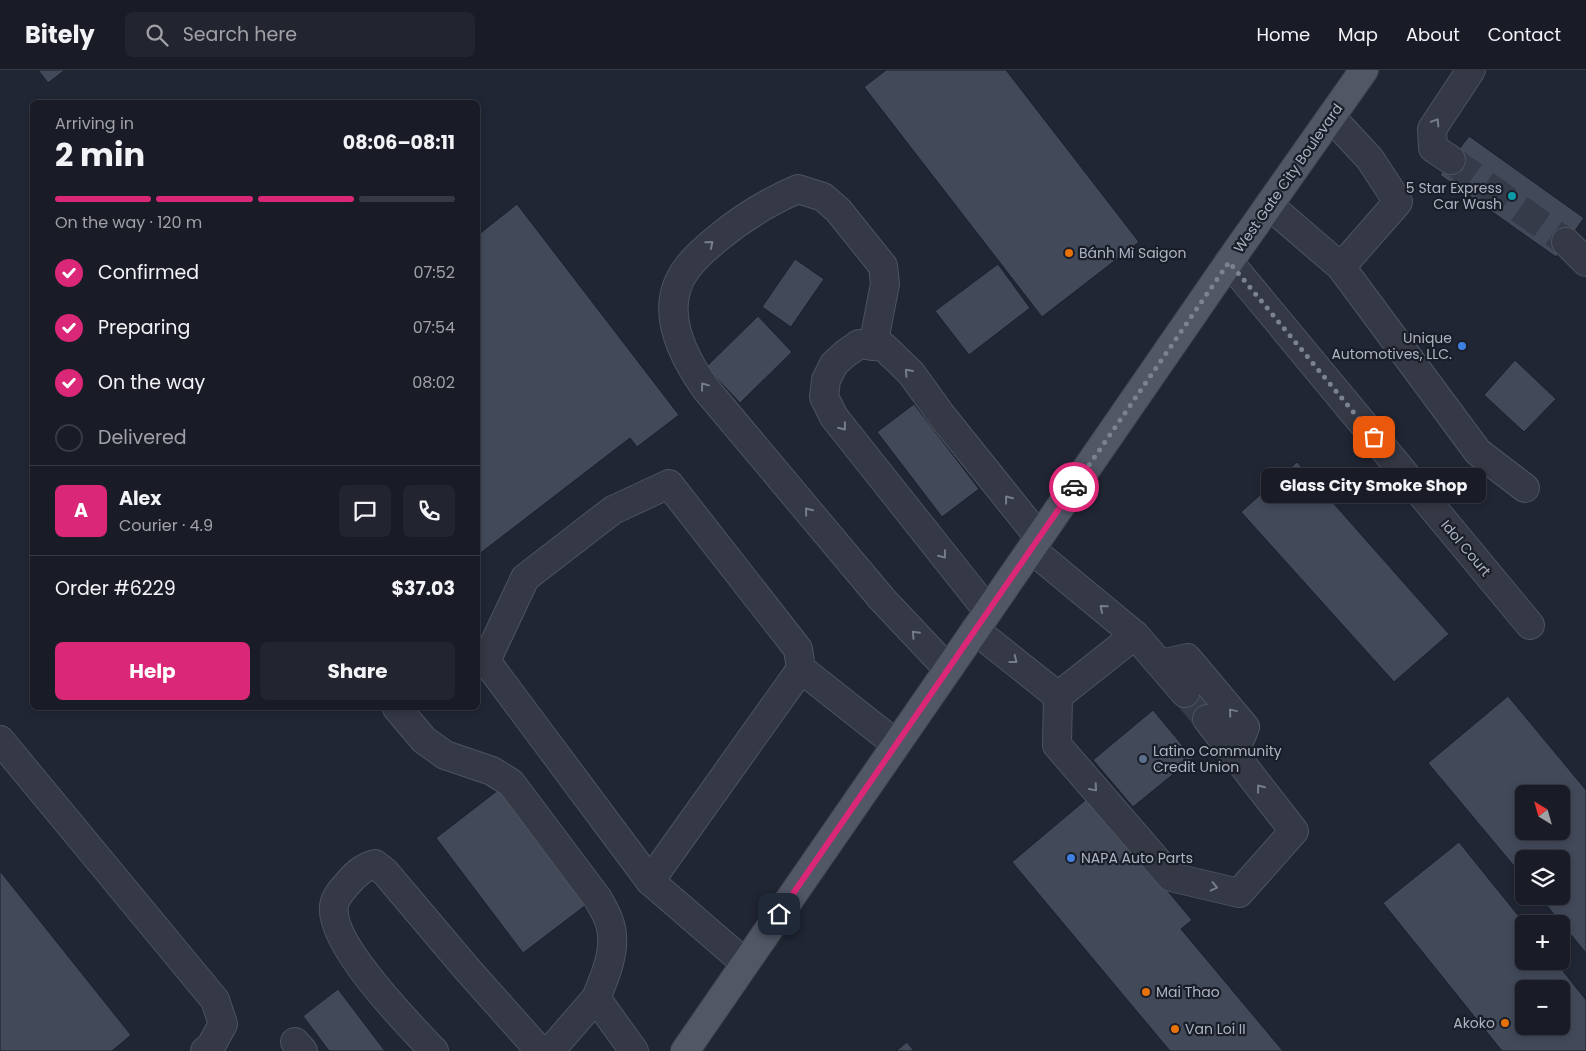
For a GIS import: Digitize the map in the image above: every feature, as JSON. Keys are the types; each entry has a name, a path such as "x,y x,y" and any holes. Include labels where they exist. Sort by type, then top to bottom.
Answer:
{"main road":[{"name":"West Gate City Boulevard","path":"684,1051 1229,262 1364,70"}],"street":[{"path":"1451,160 1433,148 1432,129 1471,70"},
{"path":"1331,117 1370,159 1398,202 1341,268"},
{"path":"873,346 885,284 883,266 838,210 823,197 798,189 778,197 727,230 704,249 687,268 677,286 673,312 677,335 684,356 706,389 882,599 948,669"},
{"path":"1269,206 1341,268 1478,452 1524,488"},
{"path":"1566,242 1586,262"},
{"name":"Idol Court","path":"1229,262 1530,625"},
{"path":"1185,693 1135,635 1035,543 910,374 884,347 859,344 834,364 826,380 824,397 834,416 982,621 1058,696 1058,745 1171,877 1239,893 1294,831 1207,719"},
{"path":"745,963 650,881 486,661 525,578 613,510 669,484 798,649 801,669 896,744"},
{"path":"1058,696 1135,635"},
{"path":"1161,664 1188,658 1245,727 1234,754"},
{"path":"650,881 801,669"},
{"path":"399,710 424,740 446,755 492,771 511,783 598,899 608,920 613,941 605,975 596,998 550,1051"},
{"path":"0,740 215,1000 223,1024 205,1051"},
{"path":"434,1051 410,1026 362,969 341,937 334,905 340,892 366,866 375,864 384,872 540,1051"},
{"path":"596,998 634,1051"}],"building":[{"path":"38,70 65,70 48,83"},
{"path":"886,70 1006,70 1139,242 1042,317 864,87"},
{"name":"5 Star Express Car Wash","path":"1469,136 1584,218 1556,257 1440,175"},
{"path":"517,204 679,415 637,447 630,438 480,553 480,233"},
{"path":"795,259 824,279 791,327 762,307"},
{"path":"998,264 1030,308 969,355 935,311"},
{"path":"758,316 792,352 740,403 706,367"},
{"path":"1515,360 1556,399 1524,432 1484,395"},
{"path":"914,404 979,489 942,517 877,432"},
{"path":"1297,462 1449,634 1394,682 1241,512"},
{"path":"1508,696 1586,790 1586,953 1570,934 1570,915 1555,915 1546,905 1570,905 1570,850 1515,850 1515,867 1428,763"},
{"name":"Latino Community Credit Union","path":"1153,710 1193,758 1133,807 1093,760"},
{"path":"502,787 590,902 523,953 436,838"},
{"path":"1089,797 1192,920 1181,929 1283,1051 1170,1051 1012,862"},
{"path":"1459,842 1518,915 1515,915 1515,970 1562,970 1586,1000 1586,1051 1502,1051 1383,903"},
{"path":"0,871 131,1035 112,1051 0,1051"},
{"path":"338,989 385,1051 329,1051 303,1016"},
{"path":"907,1042 914,1051 896,1051"}],"tunnel":[{"path":"1451,160 1566,242"},
{"path":"1185,693 1207,719"}],"way so far":[{"path":"1074,487 1229,262 1374,437"}],"place":[{"name":"5 Star Express Car Wash","path":"1512,196"},
{"name":"Bánh Mì Saigon","path":"1069,253"},
{"name":"Unique Automotives, LLC.","path":"1462,346"},
{"name":"Glass City Smoke Shop","path":"1374,437"},
{"name":"Latino Community Credit Union","path":"1143,759"},
{"name":"NAPA Auto Parts","path":"1071,858"},
{"name":"Mai Thao","path":"1146,992"},
{"name":"Akoko","path":"1505,1023"},
{"name":"Van Loi II","path":"1175,1029"}],"route":[{"path":"779,914 1074,487"}]}
